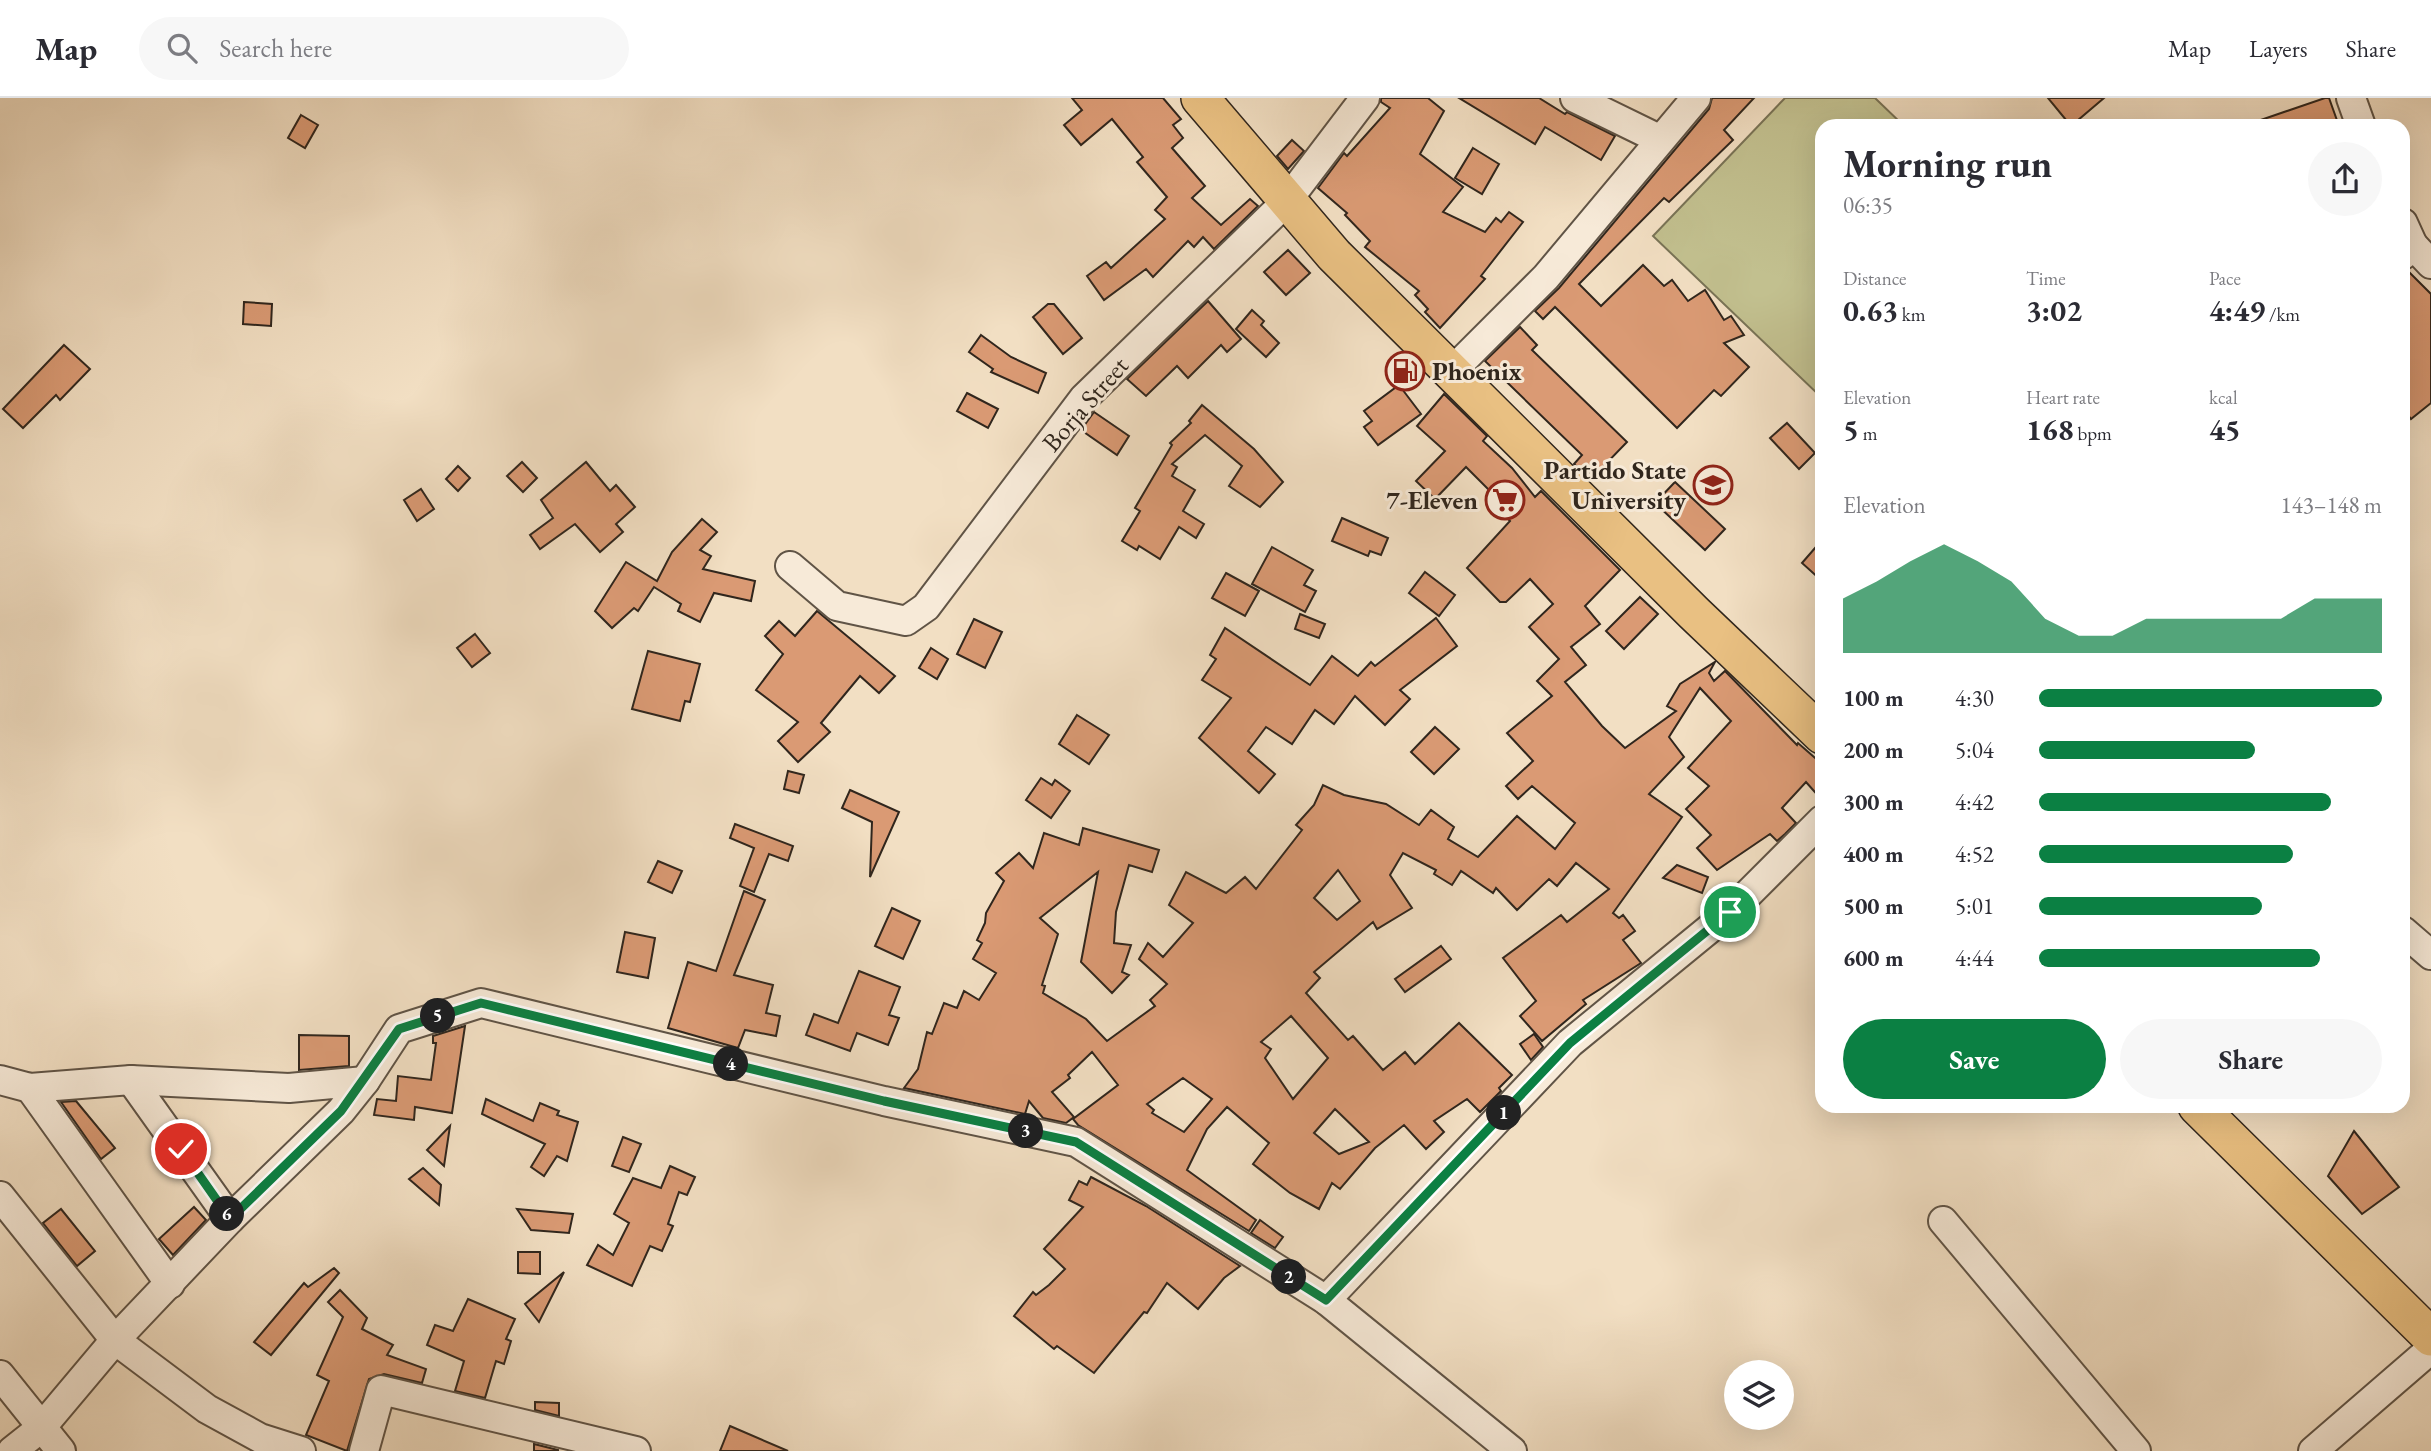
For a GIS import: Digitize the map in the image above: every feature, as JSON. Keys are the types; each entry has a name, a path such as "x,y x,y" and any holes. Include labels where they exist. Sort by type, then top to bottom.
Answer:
{"main road":[{"path":"1200,98 1286,202 1334,255 1815,728"},
{"path":"2204,1113 2431,1336"}],"street":[{"name":"Borja Street","path":"789,566 837,606 906,621 926,607 1084,398 1286,202 1365,98"},
{"path":"1575,98 1659,139"},
{"path":"1451,372 1546,277 1696,98"},
{"path":"2351,98 2358,119"},
{"path":"1326,1300 1570,1043 1730,912 1815,827"},
{"path":"2410,937 2431,955"},
{"path":"12,1451 41,1428 115,1340 230,1219 341,1111 365,1082 399,1029 481,1003 884,1101 1076,1142 1326,1300 1512,1451"},
{"path":"0,1080 30,1088 131,1080 289,1088 365,1082"},
{"path":"131,1080 230,1219"},
{"path":"30,1088 170,1284"},
{"path":"0,1196 115,1340 207,1409 260,1437 301,1451"},
{"path":"1943,1221 2136,1451"},
{"path":"2312,1451 2431,1349"},
{"path":"0,1375 61,1451"},
{"path":"364,1451 381,1390 636,1451"}],"shaded area":[{"path":"1785,98 1875,98 1897,119 1815,119 1815,391 1653,236"}],"building":[{"path":"1072,98 1163,98 1181,119 1173,125 1183,138 1172,148 1205,186 1192,198 1221,225 1250,199 1258,206 1214,249 1203,237 1194,247 1188,241 1153,277 1146,269 1104,300 1087,276 1106,262 1111,268 1165,219 1155,210 1167,197 1137,162 1143,157 1112,119 1081,145 1064,125 1082,110"},
{"path":"1381,98 1428,98 1444,111 1420,154 1463,187 1443,212 1485,232 1496,218 1501,222 1509,212 1523,222 1481,276 1485,279 1440,328 1425,312 1428,309 1415,295 1419,291 1365,247 1370,241 1345,215 1347,213 1318,188 1344,153 1347,156 1390,108 1381,102"},
{"path":"1459,98 1539,98 1565,114 1567,112 1615,136 1601,160 1545,127 1535,144"},
{"path":"1712,98 1754,98 1724,130 1733,140 1669,202 1664,198 1579,284 1601,306 1643,265 1664,286 1672,280 1688,301 1705,290 1724,320 1731,316 1744,335 1724,343 1749,367 1721,396 1714,390 1677,428 1555,307 1543,319 1535,311 1559,288 1709,109"},
{"path":"2048,98 2104,98 2079,119 2065,119"},
{"path":"2329,98 2336,119 2264,119"},
{"path":"301,115 318,125 305,148 288,138"},
{"path":"1292,140 1304,151 1288,169 1277,156"},
{"path":"1473,148 1499,164 1482,194 1455,178"},
{"path":"1288,250 1310,273 1286,295 1264,272"},
{"path":"2410,273 2431,294 2431,403 2411,419"},
{"path":"1208,301 1241,339 1227,352 1221,345 1188,378 1177,366 1146,396 1127,379"},
{"path":"244,302 272,304 271,326 243,324"},
{"path":"1048,304 1054,304 1082,338 1063,354 1033,317"},
{"path":"1252,310 1264,321 1261,325 1279,343 1266,357 1236,329"},
{"path":"1520,327 1537,345 1532,350 1627,442 1599,471 1594,467 1586,476 1574,464 1582,455 1485,361"},
{"path":"981,335 1011,357 1046,373 1038,393 991,372 993,369 969,352"},
{"path":"64,345 90,369 60,400 56,395 23,428 3,409"},
{"path":"1399,385 1421,414 1378,445 1364,427 1372,421 1364,411"},
{"path":"967,393 998,409 988,428 957,411"},
{"path":"1444,394 1487,436 1483,441 1512,468 1535,497 1541,491 1620,570 1585,606 1600,624 1571,647 1586,665 1565,682 1602,726 1625,748 1676,711 1667,706 1680,684 1715,662 1709,673 1714,681 1725,671 1797,745 1798,743 1815,758 1815,792 1806,782 1782,808 1796,823 1777,841 1770,834 1717,870 1697,848 1711,835 1686,809 1709,786 1688,768 1731,721 1700,688 1669,737 1684,757 1649,794 1682,817 1613,913 1619,918 1623,915 1635,931 1623,940 1641,963 1583,1000 1586,1004 1542,1041 1520,1016 1536,1001 1503,958 1561,915 1567,922 1609,889 1576,863 1557,886 1549,879 1517,910 1496,888 1493,893 1461,871 1452,885 1434,874 1436,870 1403,853 1390,875 1412,908 1377,929 1373,922 1314,972 1320,978 1306,993 1348,1040 1353,1036 1383,1070 1405,1052 1415,1064 1459,1023 1512,1075 1499,1088 1501,1091 1480,1112 1467,1099 1434,1121 1444,1132 1426,1149 1404,1125 1375,1148 1340,1189 1332,1183 1319,1209 1290,1193 1253,1164 1269,1143 1227,1107 1207,1129 1187,1170 1256,1220 1249,1231 1078,1125 1073,1119 1118,1085 1092,1052 1068,1075 1070,1078 1052,1092 1074,1117 1066,1123 1043,1118 1029,1101 1025,1114 904,1088 918,1069 927,1032 932,1034 944,1003 957,1008 964,991 979,1000 996,973 973,959 982,943 977,940 985,923 986,913 1004,881 996,873 1019,853 1033,868 1044,833 1079,845 1083,828 1159,850 1152,872 1129,865 1116,912 1114,943 1131,945 1122,972 1129,975 1112,993 1081,962 1098,872 1040,918 1058,934 1042,985 1045,986 1043,993 1086,1019 1107,1041 1155,1006 1150,1000 1167,984 1139,959 1148,943 1163,957 1193,923 1169,905 1186,872 1226,893 1245,877 1256,889 1302,830 1296,825 1314,805 1323,785 1344,795 1386,804 1419,825 1431,810 1454,827 1448,839 1478,857 1517,816 1555,849 1575,823 1532,786 1518,799 1506,786 1533,761 1507,733 1552,696 1537,681 1559,659 1529,627 1553,604 1530,579 1506,602 1500,602 1467,568 1510,521 1487,496 1491,492 1466,467 1435,499 1416,481 1445,451 1417,426","holes":["1338,870 1360,901 1337,920 1314,898","1291,1016 1328,1058 1293,1099 1265,1058 1271,1049 1261,1042","1183,1078 1212,1099 1184,1132 1152,1113 1154,1110 1147,1104","1335,1109 1369,1142 1339,1154 1314,1133"]},
{"path":"1202,405 1254,449 1283,482 1260,507 1229,486 1242,466 1205,435 1172,464 1177,467 1172,476 1195,490 1183,511 1204,524 1196,538 1179,527 1160,559 1139,546 1137,550 1122,541 1140,511 1135,508 1172,445 1170,443 1191,423 1189,421"},
{"path":"1094,412 1129,436 1117,455 1081,430"},
{"path":"1787,423 1815,453 1799,469 1770,438"},
{"path":"522,462 537,478 523,492 507,476"},
{"path":"586,462 610,491 616,485 635,507 616,524 623,532 600,552 575,524 540,549 530,535 553,518 541,500"},
{"path":"458,466 470,478 458,491 446,479"},
{"path":"1675,482 1725,529 1705,550 1655,503"},
{"path":"421,489 434,509 417,521 404,500"},
{"path":"1342,518 1388,538 1381,555 1370,551 1368,556 1332,541"},
{"path":"702,519 717,532 700,550 711,556 703,569 755,581 751,601 714,593 700,622 678,611 681,604 654,587 638,611 634,608 612,628 595,611 626,562 657,581 672,552"},
{"path":"1272,547 1313,570 1304,585 1316,591 1305,612 1252,584"},
{"path":"1815,548 1815,575 1802,563"},
{"path":"1425,572 1455,595 1439,616 1409,593"},
{"path":"1226,573 1259,591 1245,616 1212,598"},
{"path":"1640,597 1658,614 1624,649 1606,631"},
{"path":"817,611 895,676 879,693 860,676 821,723 830,732 798,762 778,741 798,722 756,690 783,654 765,636 779,621 795,636"},
{"path":"1300,614 1325,624 1319,638 1295,629"},
{"path":"1436,618 1457,646 1400,690 1410,699 1385,725 1355,696 1334,724 1315,710 1292,744 1266,727 1248,751 1275,774 1259,793 1199,738 1231,698 1202,680 1216,659 1210,655 1225,628 1310,685 1332,656 1358,676 1371,662 1375,666"},
{"path":"974,619 1002,632 985,668 957,654"},
{"path":"475,634 490,653 472,667 457,648"},
{"path":"931,648 948,659 937,679 919,668"},
{"path":"648,651 700,664 690,702 685,701 680,721 632,709"},
{"path":"1077,715 1109,735 1089,764 1059,744"},
{"path":"1435,727 1459,749 1434,774 1411,752"},
{"path":"788,771 804,775 799,793 784,789"},
{"path":"1041,778 1052,785 1055,780 1070,791 1051,818 1026,800"},
{"path":"850,790 899,812 870,877 872,822 842,808"},
{"path":"735,824 793,846 788,861 769,854 754,892 740,886 754,848 730,838"},
{"path":"658,861 682,871 672,893 648,882"},
{"path":"1677,865 1708,877 1702,893 1663,878"},
{"path":"744,891 765,900 734,975 773,985 766,1013 780,1016 776,1036 745,1030 738,1048 668,1028 688,962 716,971"},
{"path":"892,908 920,921 903,959 875,946"},
{"path":"625,932 655,938 648,978 617,972"},
{"path":"1441,946 1451,959 1405,992 1395,979"},
{"path":"859,971 900,987 889,1015 899,1018 888,1045 857,1033 850,1051 806,1035 814,1014 838,1023"},
{"path":"465,1026 452,1113 415,1107 414,1120 374,1115 377,1099 396,1101 398,1076 431,1080 436,1043 433,1043 433,1036"},
{"path":"1534,1034 1543,1047 1531,1060 1520,1044"},
{"path":"299,1035 349,1036 349,1066 299,1070"},
{"path":"486,1099 533,1121 540,1103 559,1111 557,1115 578,1122 567,1161 557,1156 544,1176 531,1167 545,1144 482,1114"},
{"path":"76,1101 115,1148 101,1159 61,1102"},
{"path":"450,1126 444,1166 427,1150"},
{"path":"2354,1131 2399,1187 2362,1214 2328,1176"},
{"path":"623,1137 641,1144 629,1172 612,1166"},
{"path":"670,1166 695,1177 687,1195 679,1192 668,1224 673,1226 662,1251 650,1246 632,1286 587,1265 598,1245 613,1255 629,1223 614,1214 633,1178 661,1188"},
{"path":"423,1168 441,1185 439,1205 409,1179"},
{"path":"1091,1177 1146,1206 1240,1266 1224,1278 1198,1309 1167,1283 1147,1313 1144,1312 1094,1373 1057,1346 1054,1349 1014,1316 1033,1292 1036,1295 1065,1269 1044,1249 1083,1207 1069,1200 1079,1181 1087,1185"},
{"path":"194,1207 206,1220 173,1255 159,1239"},
{"path":"61,1209 95,1251 77,1266 43,1223"},
{"path":"517,1209 573,1214 569,1233 531,1230"},
{"path":"1260,1220 1283,1237 1275,1248 1251,1233"},
{"path":"518,1252 540,1252 540,1274 518,1273"},
{"path":"334,1268 339,1273 271,1355 254,1342 304,1283 308,1287"},
{"path":"564,1272 539,1322 525,1304"},
{"path":"340,1290 367,1318 362,1329 393,1345 387,1355 426,1369 422,1383 384,1374 369,1379 347,1451 306,1435 329,1381 317,1375 343,1317 328,1302"},
{"path":"468,1299 515,1319 506,1339 511,1341 504,1364 496,1361 485,1398 455,1391 464,1361 427,1345 435,1325 453,1331"},
{"path":"535,1402 559,1403 559,1416 535,1410"},
{"path":"730,1426 788,1451 720,1451"},
{"path":"534,1444 558,1450 558,1451 534,1451"}],"place":[{"name":"Phoenix","path":"1405,371"},
{"name":"Partido State University","path":"1713,485"},
{"name":"7-Eleven","path":"1505,500"}],"route":[{"path":"181,1149 230,1219 341,1111 365,1082 399,1029 481,1003 884,1101 1076,1142 1326,1300 1570,1043 1730,912"}]}
